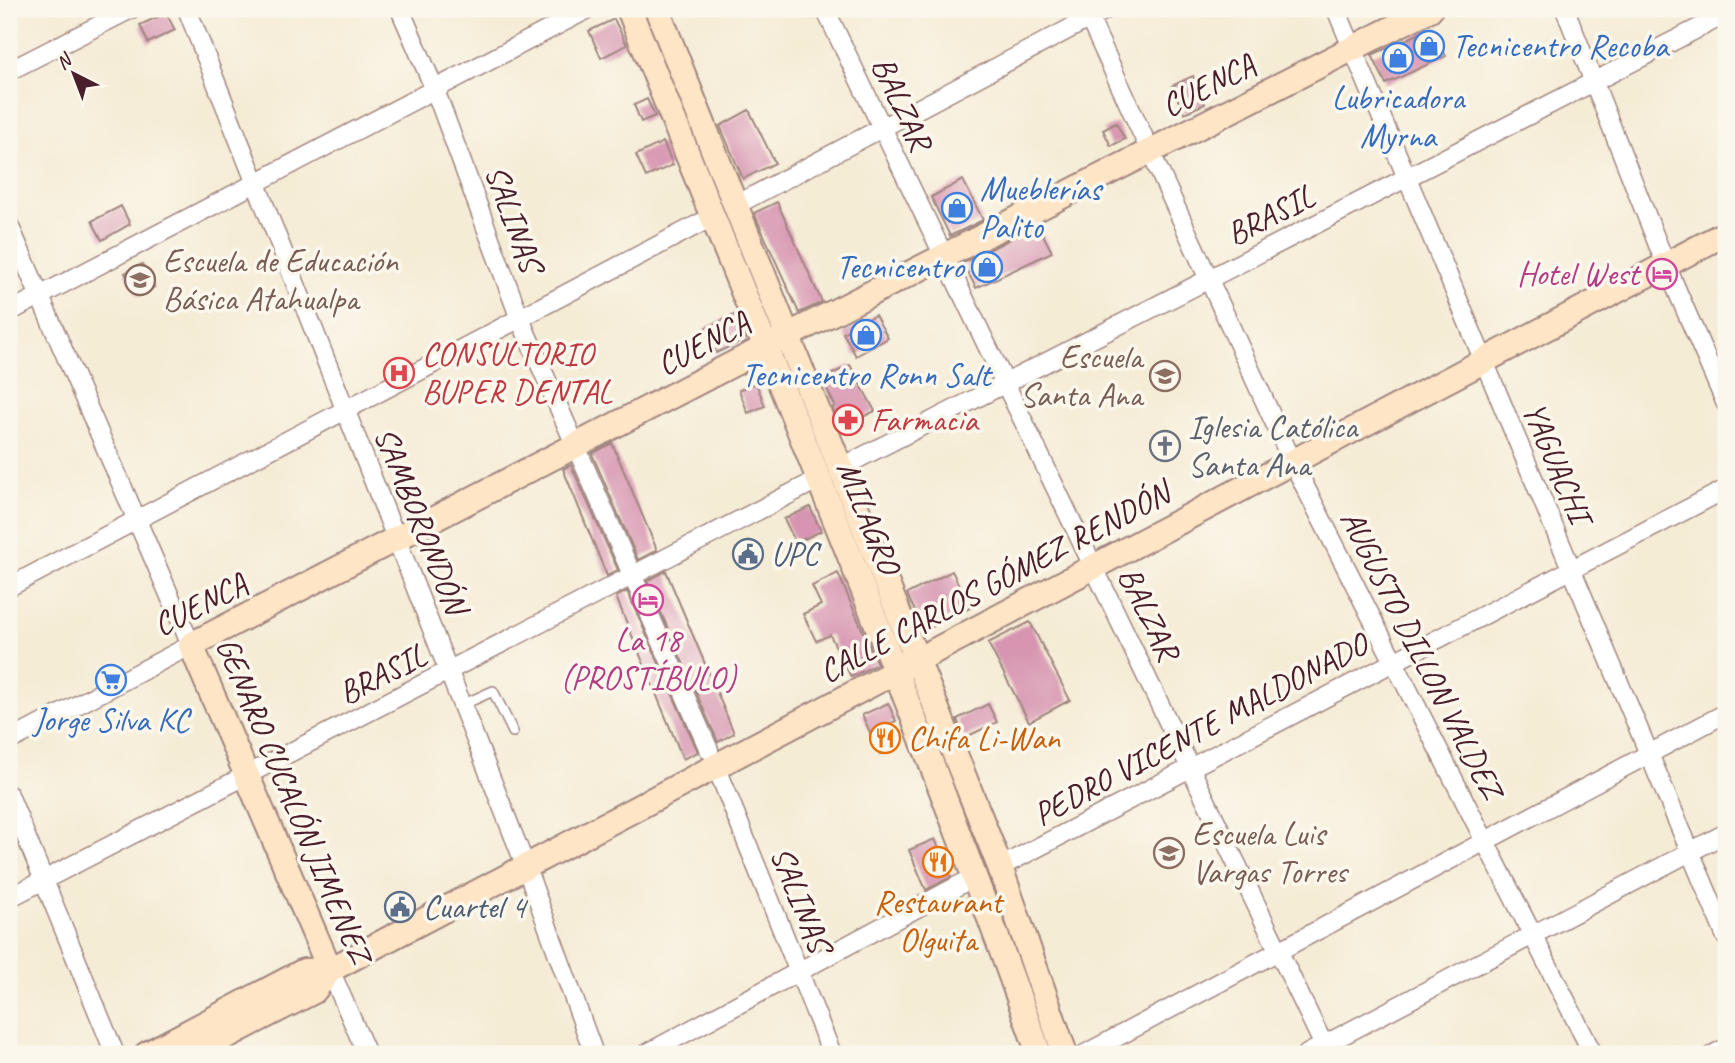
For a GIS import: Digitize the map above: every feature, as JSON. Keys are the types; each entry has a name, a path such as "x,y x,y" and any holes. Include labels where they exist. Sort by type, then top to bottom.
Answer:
{"main road":[{"name":"MILAGRO","path":"629,9 817,480 1000,867 1065,1054"},
{"path":"657,9 736,205"},
{"name":"CUENCA","path":"191,645 396,539 578,450 789,335 1430,9"},
{"name":"MILAGRO","path":"736,205 840,468 976,876 1039,1054"},
{"name":"CALLE CARLOS GÓMEZ RENDÓN","path":"192,1054 314,991 330,970 526,867 712,758 907,666 1726,233"},
{"name":"GENARO CUCALÓN JIMENEZ","path":"191,645 330,970"},
{"name":"CALLE CARLOS GÓMEZ RENDÓN","path":"147,1054 304,971 330,970"}],"street":[{"path":"9,71 131,9"},
{"name":"SAMBORONDÓN","path":"187,9 526,867 594,1054"},
{"name":"SALINAS","path":"400,9 435,90 520,319 712,758 832,1054"},
{"path":"9,312 588,9"},
{"name":"BALZAR","path":"825,9 1326,1050"},
{"path":"736,205 1087,13 1107,9"},
{"name":"YAGUACHI","path":"1336,9 1482,362 1726,937"},
{"path":"1565,9 1592,81 1726,404"},
{"name":"AUGUSTO DILLON VALDEZ","path":"1087,13 1293,463 1392,663 1593,1054"},
{"name":"BRASIL","path":"840,468 1726,14"},
{"path":"9,587 712,217"},
{"name":"GENARO CUCALÓN JIMENEZ","path":"9,225 191,645"},
{"name":"BRASIL","path":"9,898 248,777 817,480"},
{"name":"PEDRO VICENTE MALDONADO","path":"1000,867 1726,489"},
{"name":"CUENCA","path":"9,741 191,645"},
{"path":"1085,1054 1726,713"},
{"path":"9,795 115,1054"},
{"path":"1307,1054 1326,1050 1726,833"},
{"path":"646,1054 976,876"},
{"name":"GENARO CUCALÓN JIMENEZ","path":"330,970 367,1054"},
{"path":"1714,1054 1726,1048"}],"lane":[{"path":"462,705 487,691 493,691 513,732"}],"building":[{"path":"166,13 175,30 148,43 140,25"},
{"path":"614,19 627,45 601,58 589,31"},
{"name":"Lubricadora Myrna","path":"1431,28 1446,56 1386,84 1372,55"},
{"path":"1193,76 1205,104 1184,113 1172,86"},
{"path":"647,99 655,116 641,122 634,105"},
{"path":"749,110 775,163 743,179 720,126"},
{"path":"1116,123 1125,139 1111,146 1103,130"},
{"path":"663,142 673,165 646,177 636,155"},
{"name":"Mueblerías Palito","path":"963,180 983,220 950,236 931,197"},
{"path":"777,202 822,302 799,313 754,213"},
{"path":"121,206 130,224 102,240 92,221"},
{"path":"1038,225 1052,252 976,288 963,263"},
{"name":"Escuela de Educación Básica Atahualpa","path":"142,264 154,287 138,296 125,273"},
{"path":"736,314 746,339 716,353 705,328"},
{"name":"Tecnicentro Ronn Salt","path":"875,315 888,338 856,356 843,333"},
{"path":"850,365 875,411 841,428 832,408 835,406 822,379"},
{"path":"756,383 765,406 748,413 739,390"},
{"path":"612,443 657,550 638,560 592,454"},
{"path":"571,465 618,570 607,576 563,469"},
{"path":"810,507 821,531 796,543 784,519"},
{"name":"UPC","path":"749,541 760,560 747,567 736,549"},
{"path":"666,571 734,733 718,742 647,581"},
{"path":"952,571 970,608 924,631 907,594"},
{"path":"838,573 877,664 851,677 830,635 816,641 803,614 821,605 812,586"},
{"path":"627,591 698,752 683,759 616,597"},
{"path":"1030,622 1070,700 1029,722 988,643"},
{"path":"888,703 896,721 889,724 899,744 880,754 862,715"},
{"path":"988,704 997,722 964,738 957,719"},
{"path":"935,839 951,877 926,890 909,850"}],"place":[{"name":"Tecnicentro Recoba","path":"1429,46"},
{"name":"Lubricadora Myrna","path":"1398,58"},
{"name":"Mueblerías Palito","path":"957,208"},
{"name":"Tecnicentro","path":"987,267"},
{"name":"Hotel West","path":"1662,274"},
{"name":"Escuela de Educación Básica Atahualpa","path":"140,280"},
{"name":"Tecnicentro Ronn Salt","path":"866,335"},
{"name":"CONSULTORIO BUPER DENTAL","path":"399,373"},
{"name":"Escuela Santa Ana","path":"1165,376"},
{"name":"Farmacia","path":"848,420"},
{"name":"Iglesia Católica Santa Ana","path":"1165,446"},
{"name":"UPC","path":"748,554"},
{"name":"La 18 (PROSTÍBULO)","path":"648,600"},
{"name":"Jorge Silva KC","path":"111,680"},
{"name":"Chifa Li-Wan","path":"885,738"},
{"name":"Escuela Luis Vargas Torres","path":"1169,853"},
{"name":"Restaurant Olguita","path":"938,862"},
{"name":"Cuartel 4","path":"400,907"}]}
